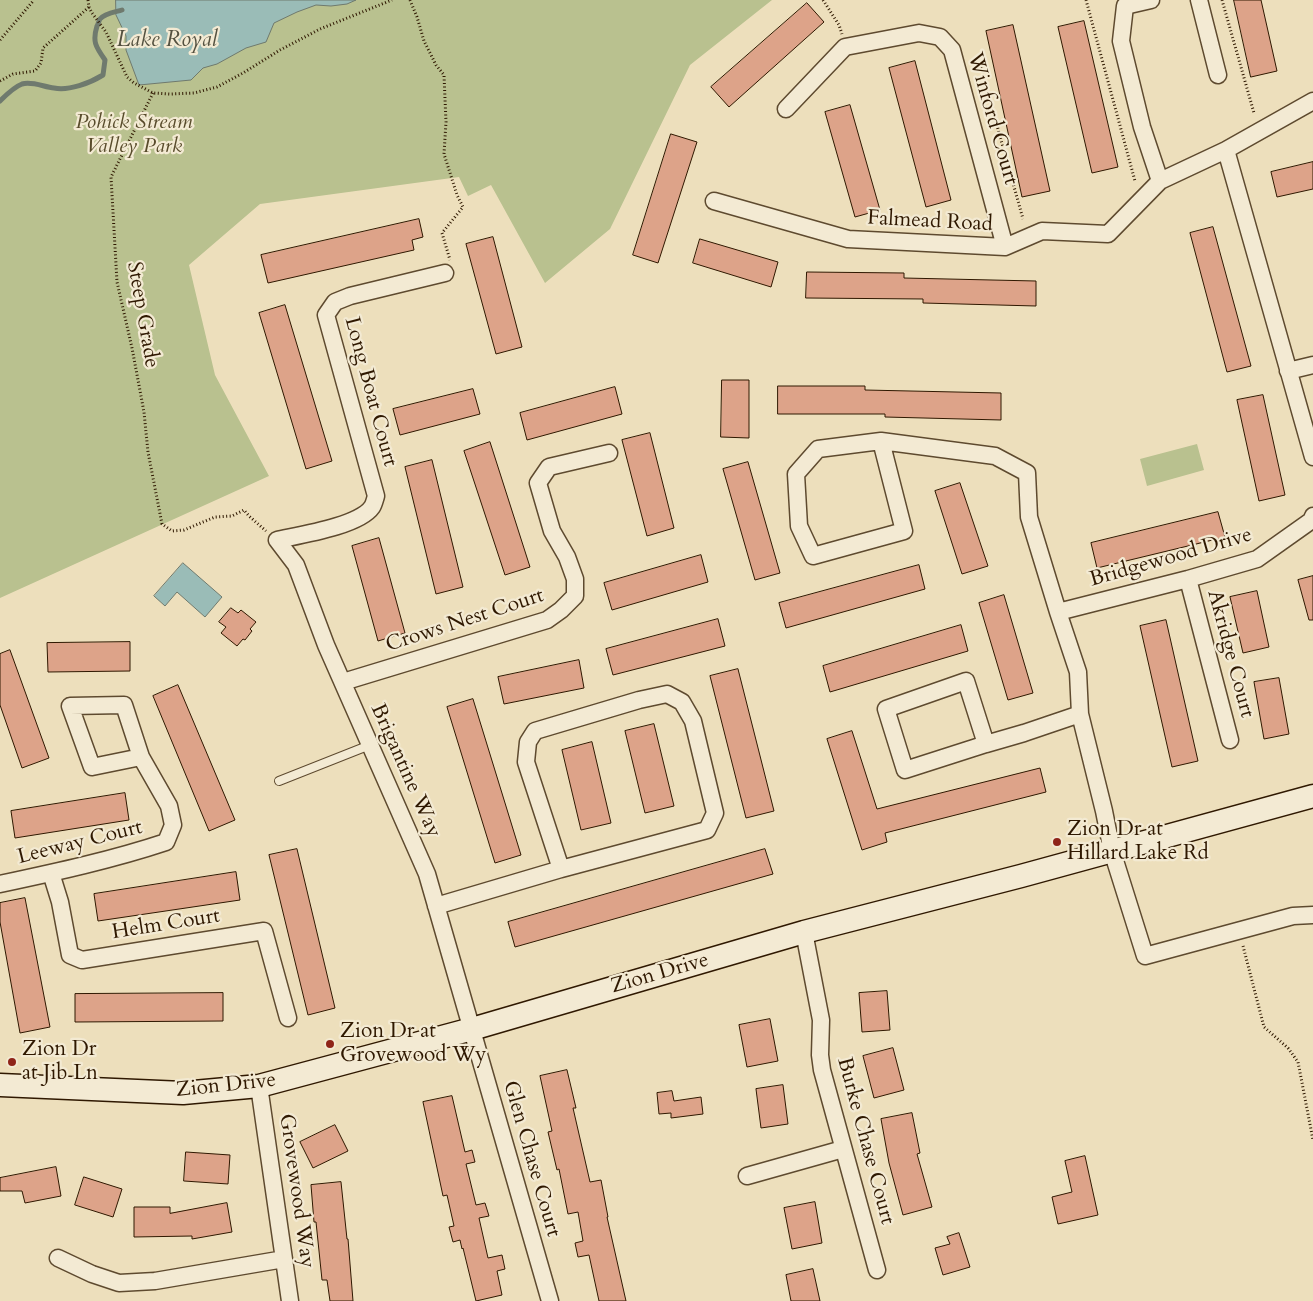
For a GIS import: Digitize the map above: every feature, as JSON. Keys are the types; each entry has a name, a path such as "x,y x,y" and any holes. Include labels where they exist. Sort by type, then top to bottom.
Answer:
{"street":[{"path":"1151,0 1126,6 1121,41 1142,127 1160,181"},
{"path":"1199,0 1218,75"},
{"name":"Winford Court","path":"845,47 919,33 940,37 952,50 1006,247"},
{"path":"786,109 845,47"},
{"name":"Falmead Road","path":"714,201 848,239 1006,247 1042,231 1108,234 1160,181 1226,150 1313,101"},
{"path":"1226,150 1313,457"},
{"name":"Long Boat Court","path":"277,540 341,525 360,517 372,508 376,496 326,315 335,302 350,296 445,273"},
{"path":"1288,371 1313,364"},
{"path":"881,441 904,532 813,556 799,526 796,474 818,449 881,441 995,456 1027,473 1029,517 1078,672 1080,714 1112,851 1145,956 1293,916 1313,914"},
{"name":"Crows Nest Court","path":"343,682 547,620 561,610 575,596 575,578 567,557 552,531 538,483 549,468 608,453"},
{"name":"Bridgewood Drive","path":"1058,612 1188,579 1257,559 1313,519"},
{"name":"Brigantine Way","path":"277,540 296,565 326,645 427,874 472,1029"},
{"name":"Akridge Court","path":"1188,579 1230,740"},
{"path":"986,744 966,681 886,709 904,770 1024,733 1080,714"},
{"path":"436,906 561,869 707,830 715,812 693,721 682,702 667,694 639,700 536,731 532,736 528,742 526,762 561,869"},
{"name":"Leeway Court","path":"0,884 144,850 166,842 173,825 169,806 141,757 124,705 70,706 92,766 141,757"},
{"name":"Zion Drive","path":"0,1085 183,1094 259,1086 472,1029 804,932 1313,796"},
{"name":"Helm Court","path":"51,873 60,902 70,955 82,960 264,931 288,1018"},
{"name":"Burke Chase Court","path":"804,932 821,1020 820,1055 822,1070 877,1270"},
{"name":"Glen Chase Court","path":"472,1029 550,1301"},
{"name":"Grovewood Way","path":"259,1086 290,1301"},
{"path":"747,1176 843,1149"},
{"path":"58,1258 119,1284 155,1281 284,1259"}],"lane":[{"path":"279,781 370,744"}],"path":[{"path":"0,40 34,0"},
{"path":"88,0 89,7 106,32 128,77 134,83 153,94 194,93 216,87 320,29 392,0"},
{"path":"410,0 424,41 436,65 444,75 446,122 444,154 463,207 442,233 452,270 445,273"},
{"path":"823,0 839,25 845,47"},
{"path":"1086,0 1135,181"},
{"path":"1222,0 1254,113"},
{"path":"0,81 14,74 35,71 41,63 42,48 89,7"},
{"path":"978,57 1023,219"},
{"name":"Steep Grade","path":"153,94 111,177 118,282 132,348 142,403 148,452 162,524 172,531 184,530 215,517 232,516 244,510 277,540"},
{"path":"1240,930 1264,1027 1288,1048 1298,1062 1313,1140"}],"green space":[{"name":"Pohick Stream Valley Park","path":"0,0 772,0 690,65 610,229 545,283 491,185 468,196 459,177 260,204 189,265 215,375 269,476 0,598"},
{"path":"1197,444 1204,470 1147,486 1140,459"}],"water":[{"name":"Lake Royal","path":"116,0 356,0 347,4 331,6 316,5 274,23 266,42 246,48 217,64 203,68 191,80 139,85 126,50 126,36 116,15"},
{"path":"183,563 222,597 205,617 177,592 165,606 154,596"}],"building":[{"path":"1234,0 1261,0 1277,71 1251,77"},
{"path":"807,3 824,22 729,107 711,87"},
{"path":"1084,21 1118,167 1092,173 1058,27"},
{"path":"1013,25 1050,191 1022,197 986,31"},
{"path":"915,61 951,200 926,207 889,68"},
{"path":"850,105 880,210 855,217 825,112"},
{"path":"671,134 697,142 658,263 633,255"},
{"path":"1313,162 1313,189 1277,197 1271,172"},
{"path":"419,219 423,237 412,240 414,250 268,283 261,255"},
{"path":"1213,227 1251,366 1227,372 1190,233"},
{"path":"493,237 522,347 496,354 466,244"},
{"path":"700,239 778,262 771,287 693,263"},
{"path":"807,272 904,273 904,278 1036,281 1036,306 923,303 923,299 806,298"},
{"path":"285,305 332,461 306,469 259,313"},
{"path":"722,380 749,380 749,438 721,437"},
{"path":"778,386 865,386 865,390 1001,393 1001,420 885,417 885,414 778,414"},
{"path":"615,387 622,414 527,440 520,413"},
{"path":"473,389 480,414 400,435 393,409"},
{"path":"1263,395 1285,495 1259,501 1237,400"},
{"path":"650,433 674,528 647,536 622,440"},
{"path":"490,442 530,567 505,575 464,451"},
{"path":"432,460 463,587 436,594 405,467"},
{"path":"748,462 780,573 755,580 723,469"},
{"path":"960,483 988,566 962,574 935,491"},
{"path":"1218,512 1225,537 1097,568 1091,543"},
{"path":"379,538 405,633 378,641 352,546"},
{"path":"701,555 708,582 612,610 604,583"},
{"path":"919,565 925,589 786,628 779,603"},
{"path":"1313,576 1313,620 1309,620 1298,580"},
{"path":"1257,591 1269,647 1243,653 1230,597"},
{"path":"1004,595 1033,693 1008,700 979,603"},
{"path":"231,608 238,613 241,610 256,622 245,640 243,639 237,646 221,633 226,627 219,622"},
{"path":"718,619 725,646 613,675 606,649"},
{"path":"1166,620 1198,761 1172,767 1140,626"},
{"path":"961,625 968,651 830,692 823,666"},
{"path":"130,642 130,671 48,672 47,643"},
{"path":"10,650 49,758 22,768 0,705 0,654"},
{"path":"579,660 584,688 504,704 498,677"},
{"path":"738,669 774,811 746,818 710,676"},
{"path":"1279,678 1289,734 1264,739 1254,682"},
{"path":"178,685 235,820 209,831 153,696"},
{"path":"473,699 521,855 495,863 447,707"},
{"path":"654,724 674,806 645,813 625,731"},
{"path":"852,731 877,809 1040,768 1046,792 885,833 887,842 862,850 827,739"},
{"path":"592,742 611,823 581,830 562,750"},
{"path":"125,793 129,820 15,838 11,811"},
{"path":"297,849 335,1008 308,1015 269,855"},
{"path":"765,849 773,874 515,947 508,922"},
{"path":"236,872 240,900 98,921 94,894"},
{"path":"25,898 50,1027 20,1033 0,922 0,903"},
{"path":"887,991 890,1030 862,1032 859,993"},
{"path":"223,993 223,1021 75,1022 75,994"},
{"path":"770,1019 778,1061 747,1067 739,1025"},
{"path":"893,1048 904,1090 874,1098 863,1056"},
{"path":"567,1070 576,1108 573,1108 590,1182 601,1180 607,1217 626,1301 599,1301 589,1255 578,1257 575,1243 583,1241 578,1212 568,1214 559,1169 557,1170 548,1132 552,1131 540,1076"},
{"path":"783,1085 788,1124 761,1128 756,1089"},
{"path":"672,1091 674,1101 701,1097 703,1114 671,1118 671,1113 659,1114 657,1093"},
{"path":"452,1096 465,1152 472,1150 475,1162 466,1164 476,1205 485,1203 489,1216 479,1218 488,1258 502,1255 505,1269 497,1271 502,1295 476,1301 463,1248 460,1240 453,1242 449,1227 454,1226 447,1195 443,1196 423,1102"},
{"path":"912,1113 920,1153 917,1154 932,1207 903,1215 889,1163 881,1119"},
{"path":"335,1125 348,1151 313,1168 300,1142"},
{"path":"186,1152 230,1155 228,1184 184,1181"},
{"path":"1085,1156 1098,1215 1058,1224 1052,1197 1072,1192 1065,1161"},
{"path":"56,1167 61,1196 25,1203 22,1191 0,1191 0,1178"},
{"path":"84,1177 122,1189 113,1217 75,1205"},
{"path":"341,1182 353,1301 330,1301 327,1280 322,1280 316,1222 314,1222 311,1185"},
{"path":"815,1202 822,1243 792,1249 784,1208"},
{"path":"227,1203 232,1232 192,1239 192,1236 134,1237 134,1207 170,1207 170,1213"},
{"path":"959,1233 970,1267 943,1275 935,1248 950,1244 947,1237"},
{"path":"813,1269 820,1301 791,1301 786,1275"}],"waterway":[{"path":"0,101 13,89 22,84 30,83 60,89 86,83 103,75 105,60 96,44 97,26 102,17 122,10"}],"place":[{"name":"Zion Dr at Hillard Lake Rd","path":"1057,842"},
{"name":"Zion Dr at Grovewood Wy","path":"330,1044"},
{"name":"Zion Dr at Jib Ln","path":"12,1062"}]}
